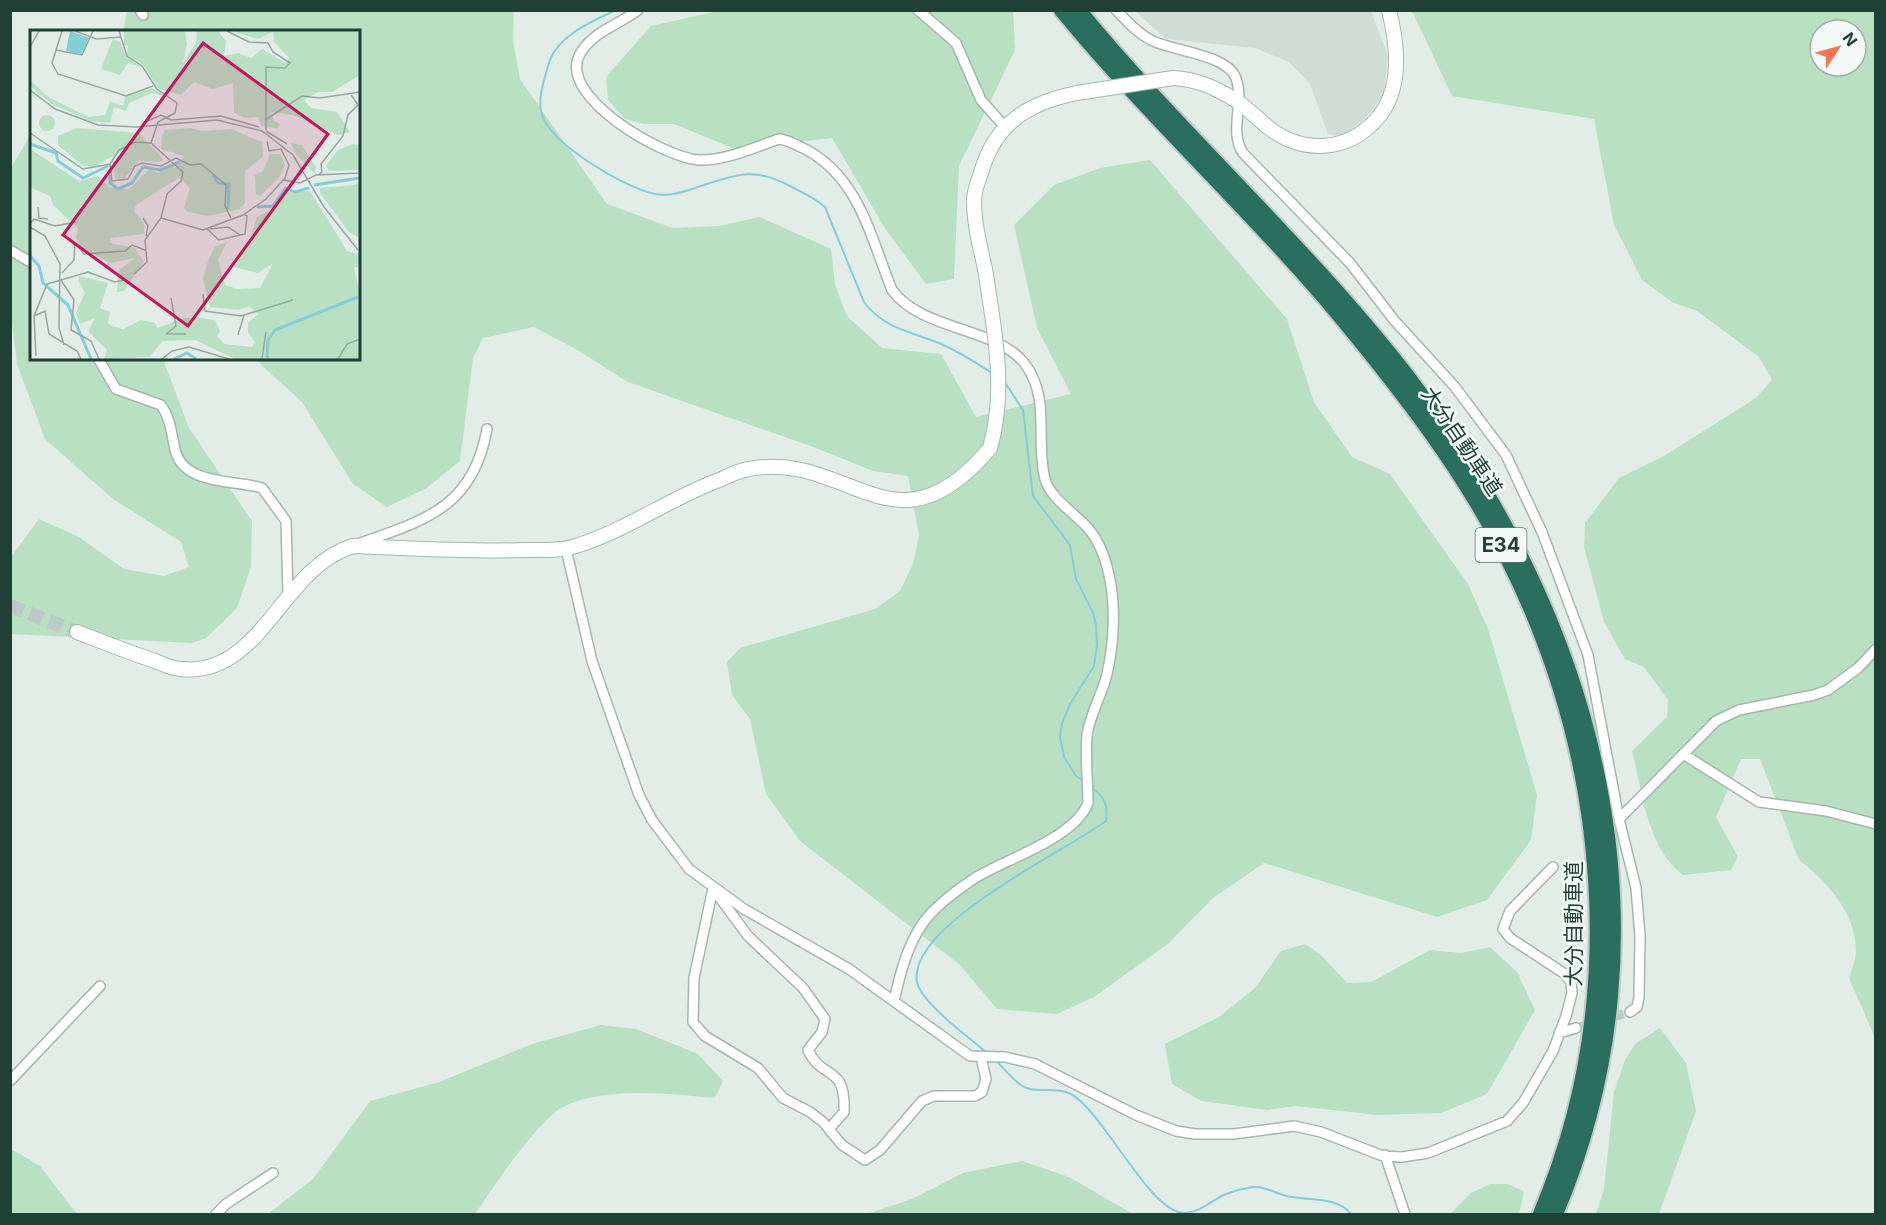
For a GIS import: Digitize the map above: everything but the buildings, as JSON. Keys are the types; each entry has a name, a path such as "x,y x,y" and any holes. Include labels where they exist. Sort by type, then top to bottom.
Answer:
{"highway":[{"name":"大分自動車道","path":"1062,10 1138,98 1277,244 1398,387 1481,508 1537,619 1577,740 1590,806 1599,914 1598,965 1590,1037 1578,1100 1560,1164 1541,1215"},
{"name":"大分自動車道","path":"1078,10 1150,93 1287,235 1408,379 1492,502 1518,548 1549,615 1572,677 1590,737 1609,851 1612,914 1611,967 1605,1027 1593,1092 1573,1168 1555,1215"}],"street":[{"path":"638,10 588,42 578,56 577,72 596,106 616,121 667,150 685,157 700,160 779,139 817,155 835,169 860,207 892,290 900,301 914,310 1005,347 1024,363 1038,387 1043,426 1041,460 1046,482 1052,493 1084,524 1101,547 1109,575 1114,627 1107,675 1087,736 1088,803 1085,810 1049,839 975,878 943,902 923,923 912,942 894,1001"},
{"path":"918,10 956,44 981,100 1004,126"},
{"path":"1116,10 1142,35 1153,42 1207,58 1230,69 1237,83 1239,103 1237,136 1238,145 1243,153 1350,263 1394,320 1455,387 1506,455 1542,532 1588,656 1619,819 1636,888 1639,917 1639,997 1637,1007 1630,1012"},
{"path":"353,546 485,551 566,549 609,534 692,491 749,469 793,468 866,494 900,500 929,496 944,489 970,472 990,448 998,419 997,361 985,269 975,221 974,197 987,149 1004,126 1025,111 1054,98 1173,78 1192,79 1239,103 1271,130 1309,147 1328,147 1353,138 1372,124 1384,110 1394,92 1395,36 1389,10"},
{"path":"10,250 30,262"},
{"path":"99,360 116,389 161,405 173,432 176,455 187,470 199,476 262,488 286,521 288,594"},
{"path":"77,632 181,669 219,665 248,644 273,616 288,594 319,563 335,552 420,522 453,500 479,458 487,429"},
{"path":"566,549 592,661 639,795 652,820 689,869 713,888 799,942 849,969 970,1056 1005,1057 1035,1064 1136,1115 1176,1131 1195,1134 1234,1134 1294,1126 1321,1132 1385,1155 1402,1157 1428,1153 1507,1121 1523,1103 1553,1051 1572,993 1571,982 1557,968 1510,938 1503,929 1510,911 1553,867"},
{"path":"1619,819 1716,721 1739,710 1814,695 1828,690 1858,668 1875,649"},
{"path":"1683,754 1759,802 1826,811 1875,824"},
{"path":"713,888 735,920 803,987 825,1019 822,1032 808,1050 812,1059 832,1073 843,1086 844,1112 829,1129"},
{"path":"713,888 693,978 693,1022 705,1036 758,1068 783,1098 810,1112 829,1129 842,1145 865,1160 880,1150 922,1101 934,1096 975,1096 982,1092 986,1079 981,1057"},
{"path":"10,1081 100,986"},
{"path":"1559,1033 1576,1028"},
{"path":"1385,1155 1405,1215"},
{"path":"216,1215 235,1197 273,1173"}],"shaded area":[{"path":"1135,11 1371,11 1388,55 1384,93 1365,119 1344,137 1328,134 1310,84 1289,62 1255,48 1166,39"}],"green space":[{"path":"127,11 514,11 513,41 520,79 607,204 673,228 719,226 760,217 831,249 835,285 847,316 882,348 941,354 976,417 1071,394 1037,328 1014,225 1054,185 1100,168 1150,160 1287,319 1314,402 1352,457 1390,474 1468,584 1488,629 1537,795 1531,840 1487,900 1437,917 1264,863 1213,898 1169,943 1094,997 1057,1014 997,1009 960,965 800,841 766,794 750,719 732,695 727,662 740,648 875,609 900,591 913,564 919,535 908,476 873,471 816,448 628,382 579,351 534,327 483,338 473,358 460,461 425,489 387,507 353,484 302,402 256,360 360,360 360,30 123,30"},
{"path":"718,11 1013,11 1015,50 959,166 954,279 926,284 886,230 832,138 735,149 674,124 644,124 625,119 608,100 606,77 651,26"},
{"path":"1412,11 1875,11 1875,1038 1849,978 1856,951 1851,924 1846,912 1830,889 1799,860 1760,759 1741,759 1716,817 1738,857 1731,870 1683,875 1661,850 1648,819 1632,751 1667,717 1668,700 1644,667 1625,659 1604,622 1584,547 1585,523 1619,478 1664,456 1756,398 1772,380 1759,357 1697,311 1672,302 1642,280 1614,225 1594,119 1452,96"},
{"path":"30,136 30,360 163,360 189,428 252,521 251,567 237,608 206,638 192,643 11,634 11,557 39,519 79,537 124,569 164,576 189,567 181,542 113,499 45,439 17,364 10,306 11,168"},
{"path":"1305,944 1321,955 1347,983 1371,982 1430,950 1461,953 1490,947 1517,972 1535,1010 1487,1094 1441,1113 1377,1115 1296,1106 1267,1110 1201,1101 1172,1084 1165,1044 1219,1017 1255,988 1281,951"},
{"path":"601,1025 636,1029 698,1054 723,1081 715,1098 639,1093 619,1094 582,1100 565,1106 543,1124 530,1139 475,1214 268,1214 313,1179 370,1101 439,1082 532,1044"},
{"path":"1660,1028 1686,1063 1696,1111 1659,1214 1596,1214 1604,1189 1614,1092 1625,1060 1635,1044"},
{"path":"11,1149 40,1166 77,1214 11,1214"},
{"path":"1022,1161 1069,1177 1133,1214 867,1214 912,1199 963,1173"},
{"path":"1490,1184 1507,1184 1524,1191 1519,1214 1450,1214 1471,1193"}],"waterway":[{"path":"616,10 575,32 558,47 552,56 540,103 542,115 548,127 560,139 591,164 626,183 655,194 668,195 748,174 778,180 808,195 825,207 864,302 872,311 880,318 908,332 946,346 992,373"},
{"path":"1004,381 1023,410 1033,496 1070,545 1076,579 1093,613 1096,625 1097,645 1094,666 1070,704 1062,723 1060,737 1064,757 1076,776 1085,782"},
{"path":"987,1053 927,1000 917,982 921,960 937,937 962,914 994,891 1106,821 1105,802 1092,788"},
{"path":"996,1061 1025,1087 1066,1092 1084,1104 1142,1181 1171,1209 1185,1213 1191,1212 1229,1193 1258,1187 1287,1196 1338,1204 1351,1214"}],"tunnel":[{"path":"10,606 77,632"},
{"path":"1576,1028 1630,1012"}]}
